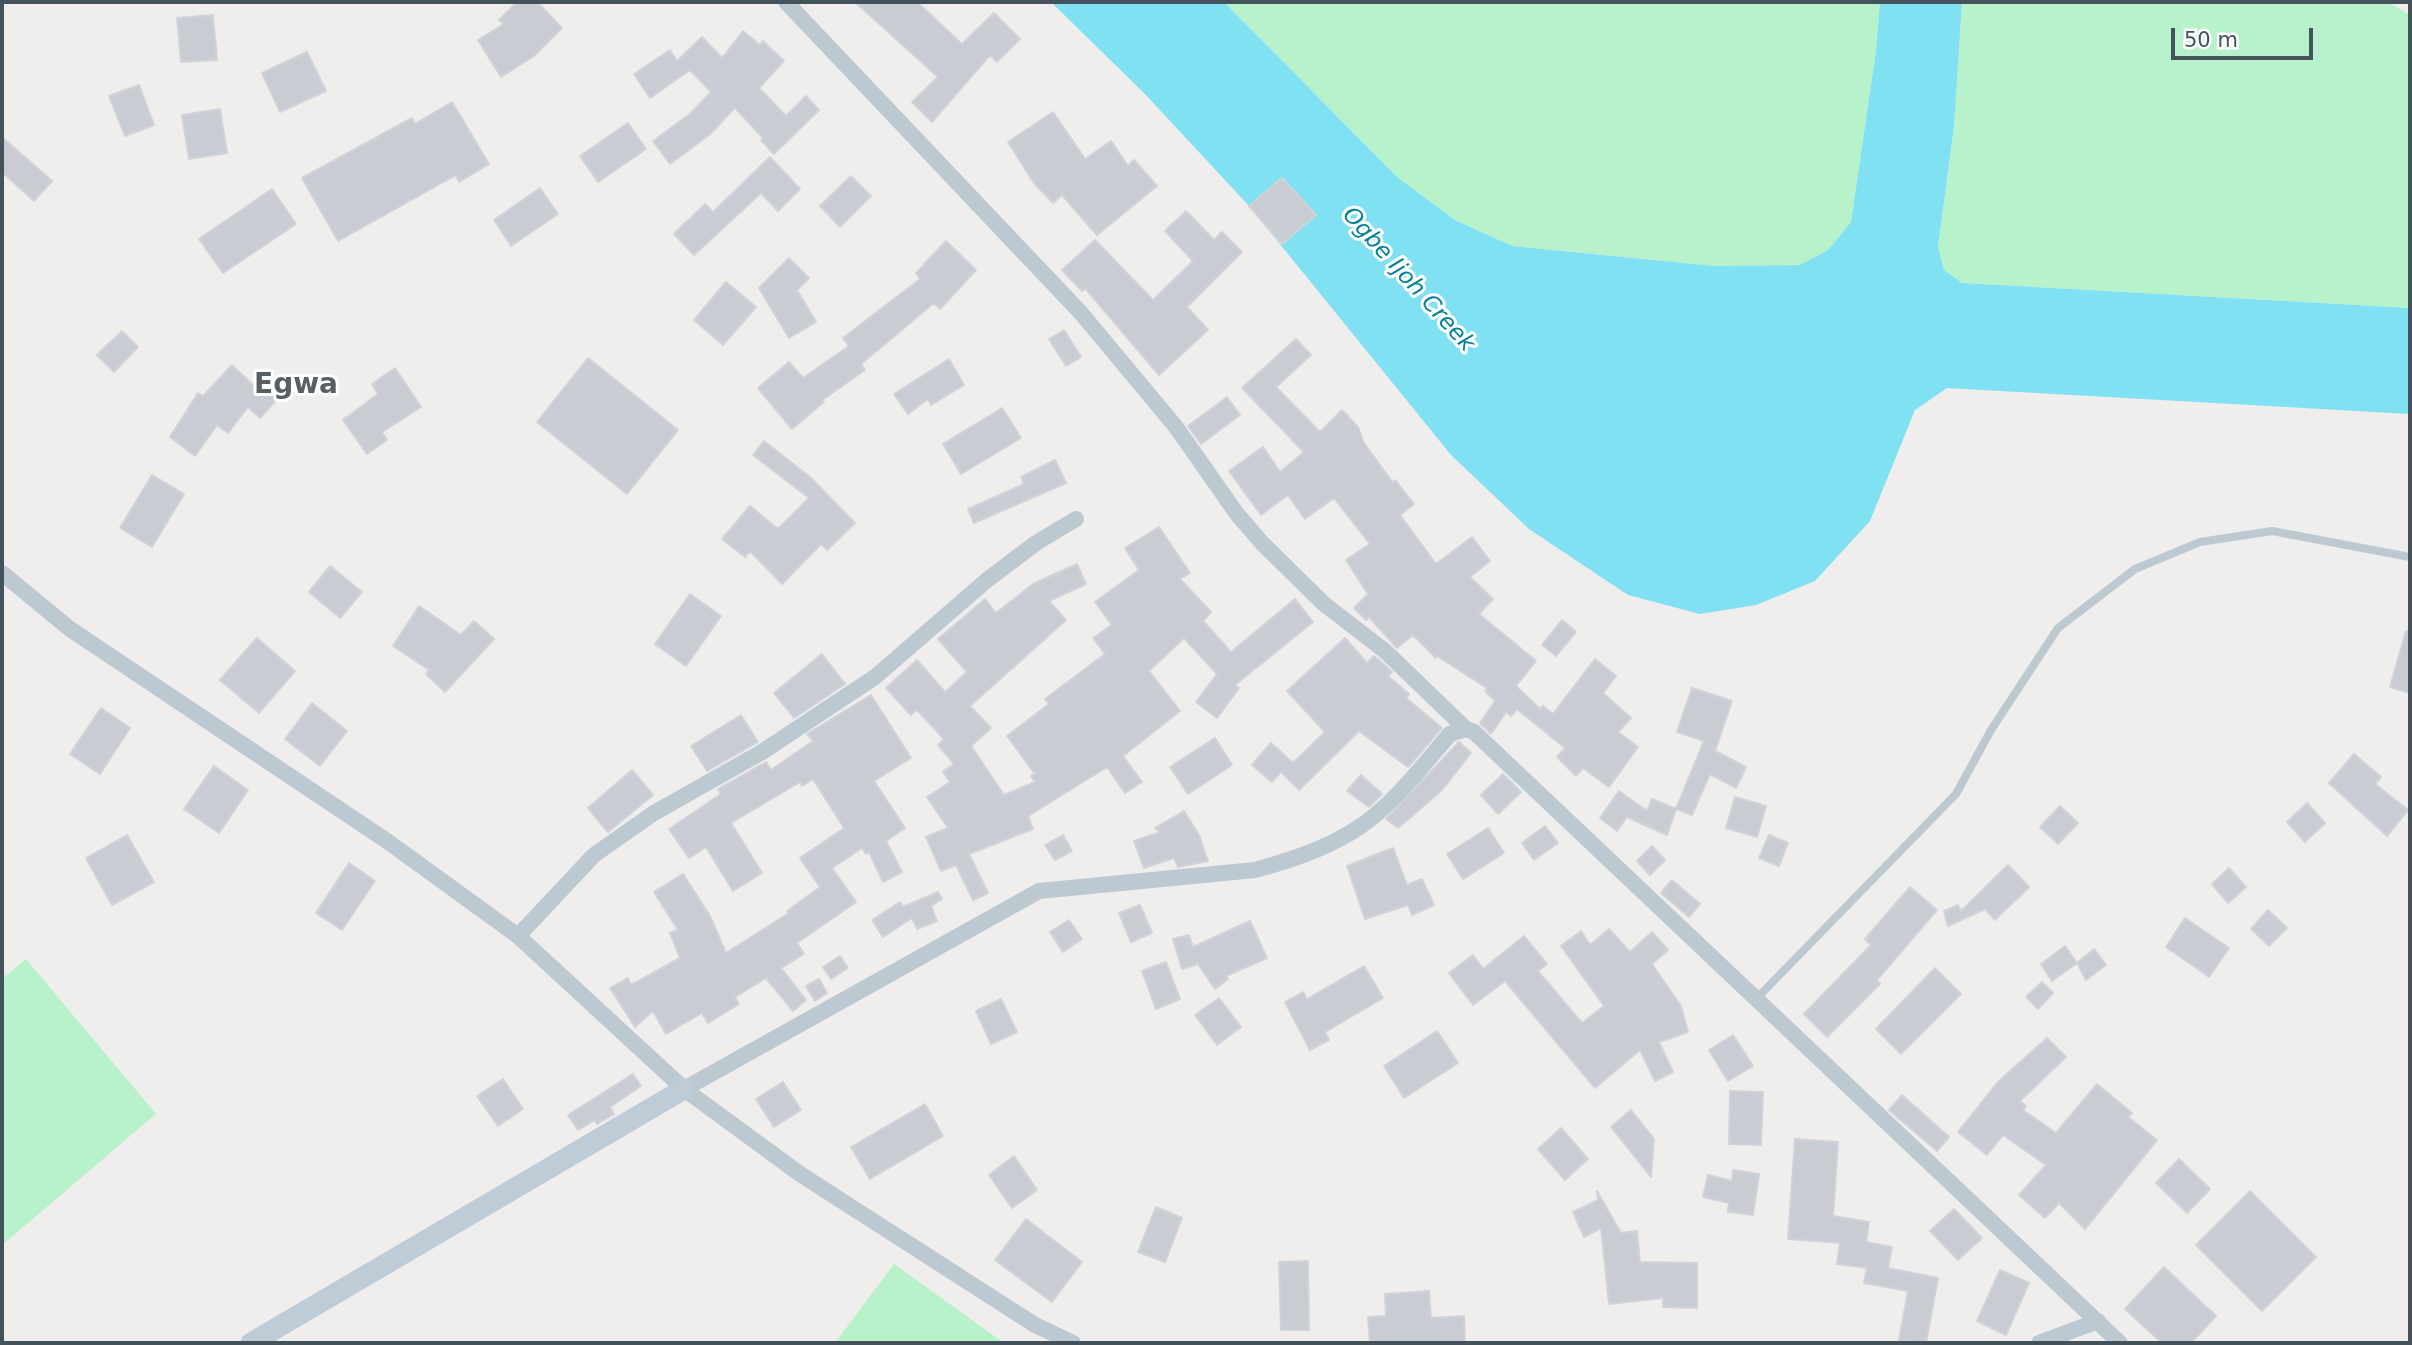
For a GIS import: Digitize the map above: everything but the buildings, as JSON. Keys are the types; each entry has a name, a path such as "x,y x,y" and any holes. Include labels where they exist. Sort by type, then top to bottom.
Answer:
{"street":[{"path":"786,2 1081,313 1176,426 1237,514 1262,543 1324,604 1385,651 1466,729 1474,732 2120,1343"},
{"path":"518,936 594,855 654,813 762,752 875,677 987,580 1036,543 1076,519"},
{"path":"2,573 70,629 387,841 518,936 684,1089 845,1204 1035,1325 1073,1343"},
{"path":"251,1343 684,1089 1039,891 1255,870 1286,862 1333,842 1373,817 1450,734 1466,729"},
{"path":"2039,1343 2098,1321"}],"lane":[{"path":"1756,999 1956,794 1991,730 2058,628 2135,569 2200,542 2272,531 2410,556"}],"green space":[{"path":"1224,2 1880,2 1876,51 1851,222 1828,250 1801,265 1714,266 1512,246 1455,220 1397,177"},
{"path":"1962,2 2388,2 2410,15 2410,308 1962,283 1944,270 1938,247 1954,126"},
{"path":"26,959 156,1114 2,1245 2,979"},
{"path":"894,1264 1004,1343 835,1343"}],"water":[{"name":"Ogbe Ijoh Creek","path":"1051,2 1224,2 1397,177 1455,220 1512,246 1714,266 1800,265 1828,250 1851,222 1876,51 1880,2 1962,2 1954,126 1938,247 1944,270 1962,283 2410,308 2410,414 1947,388 1915,410 1870,521 1815,581 1756,605 1700,614 1628,595 1529,529 1451,455 1249,206 1145,94"}],"district":[{"name":"Egwa","path":"296,386"}]}
